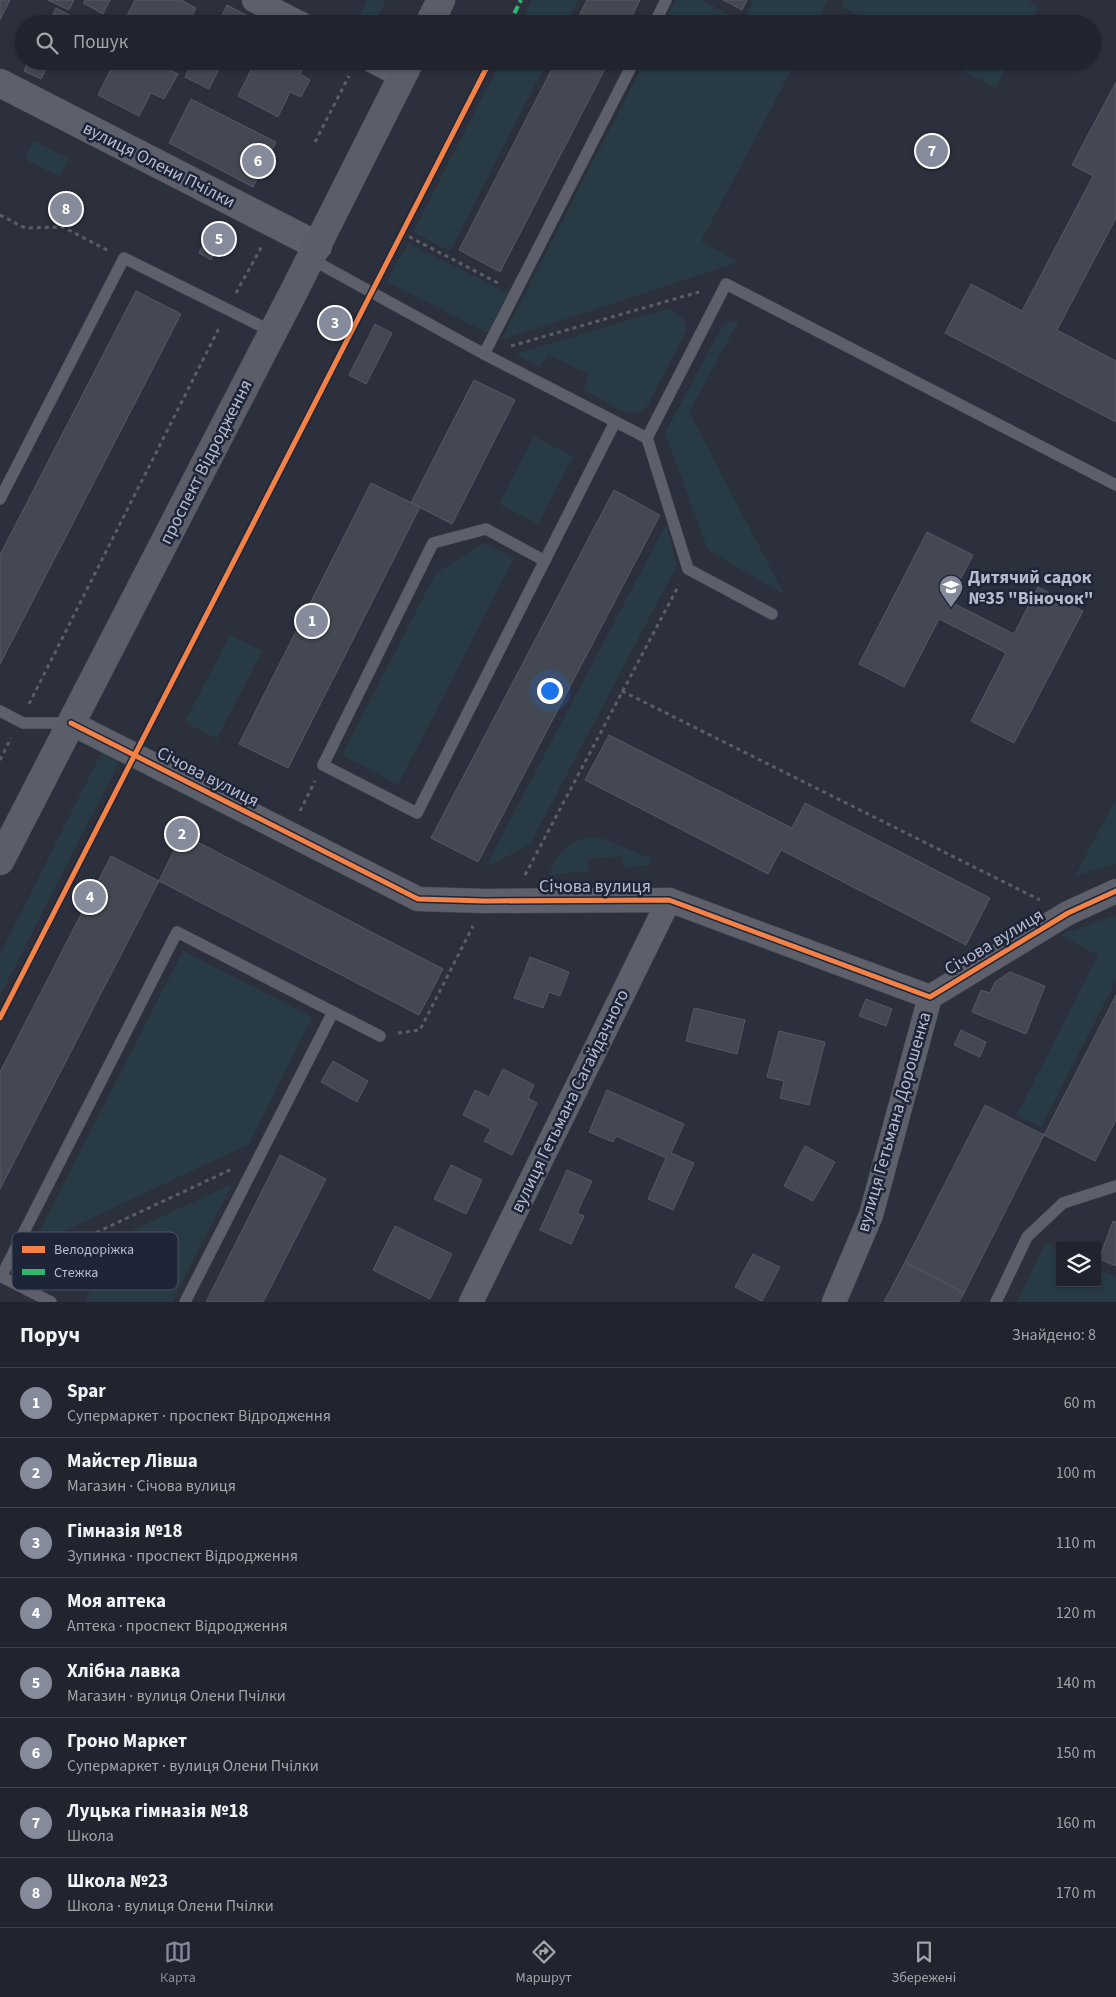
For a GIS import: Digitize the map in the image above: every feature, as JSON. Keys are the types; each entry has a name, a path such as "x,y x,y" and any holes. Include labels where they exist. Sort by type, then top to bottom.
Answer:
{"main road":[{"path":"434,15 441,0"},
{"name":"проспект Відродження","path":"0,861 314,253 406,70"}],"street":[{"path":"254,0 283,15"},
{"name":"вулиця Олени Пчілки","path":"0,83 314,253"},
{"name":"Січова вулиця","path":"71,723 418,899 485,901 669,900 930,997 1068,914 1116,891"},
{"name":"вулиця Гетьмана Сагайдачного","path":"471,1302 669,900"},
{"name":"вулиця Гетьмана Дорошенка","path":"834,1302 871,1215 930,997"}],"lane":[{"path":"658,15 666,0"},
{"path":"484,354 629,70"},
{"path":"314,253 484,354 647,438"},
{"path":"0,499 124,258 273,332"},
{"path":"772,614 688,569 647,438 726,284 1116,485"},
{"path":"545,561 486,529 433,543 323,765 417,812 545,561 615,422"},
{"path":"0,712 23,723 71,723"},
{"path":"24,1232 177,932 380,1036"},
{"path":"185,1302 333,1012"},
{"path":"996,1302 1027,1237 1063,1203 1116,1186"},
{"path":"1,1276 12,1254"},
{"path":"28,1290 51,1302"}],"path":[{"path":"315,142 349,76"},
{"path":"0,215 25,228 63,227 124,258"},
{"path":"402,233 516,292"},
{"path":"0,760 263,243"},
{"path":"484,354 726,284"},
{"path":"512,900 688,569"},
{"path":"622,691 1068,914"},
{"path":"288,834 323,765"},
{"path":"380,1036 420,1030 485,901"},
{"path":"95,1232 260,1155"}],"shaded area":[{"path":"367,0 386,0 378,15 360,15"},
{"path":"532,0 579,0 571,15 524,15"},
{"path":"676,0 702,0 730,15 668,15"},
{"path":"754,0 828,0 820,15 746,15"},
{"path":"844,0 1028,0 1038,6 1034,15 858,15 841,6"},
{"path":"496,70 542,70 450,251 413,232"},
{"path":"640,70 791,70 701,241 739,262 501,340"},
{"path":"962,70 1004,70 995,88"},
{"path":"34,141 69,159 60,177 25,159"},
{"path":"408,243 508,293 487,333 387,282"},
{"path":"670,308 684,320 687,329 648,405 636,413 623,410 583,389 589,375 548,354 540,367 515,354"},
{"path":"739,320 689,412 784,594 708,550 665,433 724,323"},
{"path":"534,436 573,457 538,524 499,504"},
{"path":"666,524 677,565 530,844 485,868"},
{"path":"484,543 514,558 398,785 342,755 436,573"},
{"path":"230,635 262,651 217,739 185,722"},
{"path":"102,752 119,762 0,996 0,954"},
{"path":"1116,799 1116,864 1075,876"},
{"path":"585,838 601,838 652,859 650,865 624,868 622,856 588,859 589,871 548,875 555,861 566,847"},
{"path":"1116,915 1116,980 1041,1127 1017,1115 1098,955 1060,935"},
{"path":"183,951 312,1017 249,1144 62,1232 39,1232"},
{"path":"232,1184 172,1302 85,1302 90,1290 178,1290 178,1232 129,1232"},
{"path":"1046,1242 1056,1247 1056,1287 1101,1287 1101,1270 1116,1277 1116,1302 1017,1302"}],"building":[{"path":"0,0 10,0 0,20"},
{"path":"48,0 74,0 69,10"},
{"path":"85,0 110,0 103,14 83,3"},
{"path":"135,0 181,0 196,8 192,15 128,15"},
{"path":"587,0 640,0 632,15 580,15"},
{"path":"723,0 747,0 742,10"},
{"path":"227,5 246,15 222,15"},
{"path":"56,8 69,15 52,15"},
{"path":"24,70 46,70 41,79"},
{"path":"110,70 170,70 178,74 164,99 151,93 139,116 98,95"},
{"path":"188,70 218,70 209,89 185,77"},
{"path":"251,70 302,70 300,74 310,80 301,97 290,92 278,117 238,96"},
{"path":"551,70 604,70 500,272 459,250"},
{"path":"1116,82 1116,218 1057,330 1116,361 1116,422 945,333 971,284 1022,311 1093,176 1072,165"},
{"path":"191,99 276,142 253,187 169,143"},
{"path":"212,227 224,233 218,246 206,240"},
{"path":"206,240 218,246 211,260 199,253"},
{"path":"136,291 181,314 0,664 0,555"},
{"path":"375,324 392,333 366,384 349,375"},
{"path":"474,380 515,400 452,524 411,503"},
{"path":"371,483 420,507 288,768 239,744"},
{"path":"614,490 660,515 478,862 431,838"},
{"path":"927,532 973,555 949,601 1014,634 1038,587 1083,611 1014,743 971,721 1006,653 939,619 904,687 859,664"},
{"path":"609,735 792,828 805,803 990,898 966,945 781,850 768,874 585,780"},
{"path":"182,834 443,969 419,1015 159,881"},
{"path":"111,856 159,881 0,1189 0,1072"},
{"path":"530,957 569,972 560,996 549,992 543,1008 514,998"},
{"path":"1010,972 1045,986 1026,1034 972,1012 981,990 990,993 995,982"},
{"path":"1116,995 1116,1120 1095,1161 1044,1135"},
{"path":"866,999 892,1009 886,1026 859,1016"},
{"path":"694,1008 745,1020 737,1054 686,1041"},
{"path":"961,1030 986,1042 980,1057 954,1045"},
{"path":"779,1031 825,1042 809,1105 780,1098 784,1081 767,1077"},
{"path":"333,1061 368,1081 357,1102 321,1082"},
{"path":"503,1069 534,1085 528,1098 537,1103 512,1155 484,1141 491,1129 463,1115 475,1090 489,1097"},
{"path":"607,1090 684,1124 671,1153 694,1163 673,1210 648,1199 666,1158 616,1136 613,1142 589,1132"},
{"path":"985,1105 1044,1135 964,1293 905,1262"},
{"path":"805,1146 835,1162 813,1201 784,1186"},
{"path":"280,1155 326,1179 263,1302 206,1302"},
{"path":"451,1165 482,1180 466,1214 434,1199"},
{"path":"567,1170 592,1181 577,1213 584,1216 571,1244 540,1230"},
{"path":"1113,1221 1116,1222 1116,1266 1101,1260 1101,1254"},
{"path":"395,1226 452,1254 430,1299 373,1270"},
{"path":"753,1254 780,1267 762,1301 735,1287"},
{"path":"905,1262 964,1293 959,1302 884,1302"}],"marked path":[{"path":"514,15 521,0"}],"cycle path":[{"path":"0,1018 485,70"},
{"path":"71,723 418,899 485,901 669,900 930,997 1068,913 1116,891"}],"place":[{"name":"Луцька гімназія №18","path":"932,151"},
{"name":"Гроно Маркет","path":"258,161"},
{"name":"Школа №23","path":"66,209"},
{"name":"Хлібна лавка","path":"219,239"},
{"name":"Гімназія №18","path":"335,323"},
{"name":"Дитячий садок №35 \"Віночок\"","path":"951,608"},
{"name":"Spar","path":"312,621"},
{"name":"Майстер Лівша","path":"182,834"},
{"name":"Моя аптека","path":"90,897"}]}
